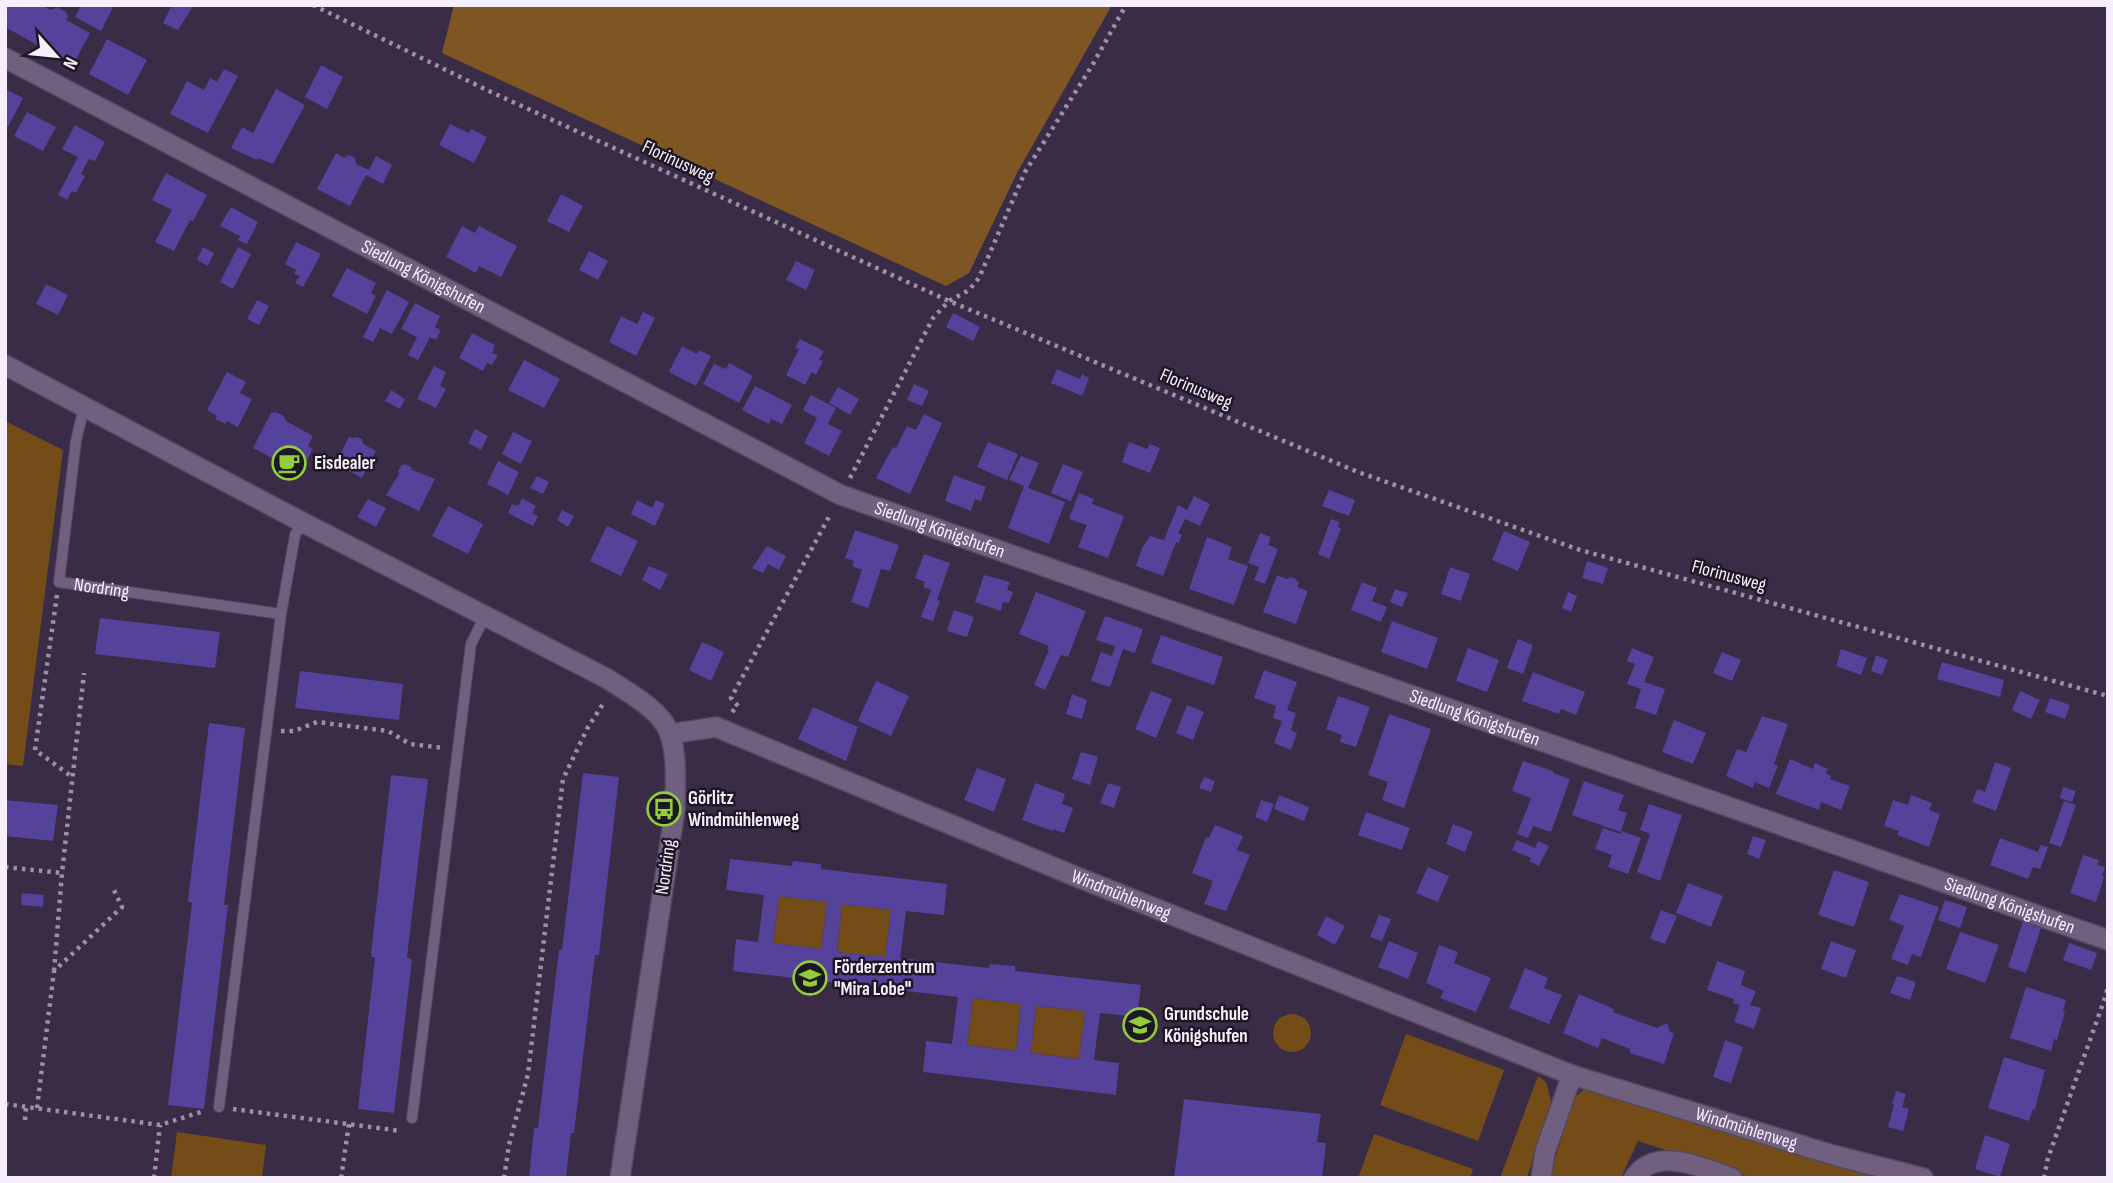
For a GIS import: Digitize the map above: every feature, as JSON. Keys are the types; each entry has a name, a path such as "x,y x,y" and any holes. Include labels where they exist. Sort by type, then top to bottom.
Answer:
{"street":[{"name":"Siedlung Königshufen","path":"5,58 841,495 2108,940"},
{"path":"5,365 616,684 652,711 670,734 716,727"},
{"name":"Windmühlenweg","path":"716,727 1077,877 1572,1075 1833,1155 1923,1178"},
{"name":"Nordring","path":"620,1178 675,809 675,760 670,734"},
{"path":"1541,1178 1545,1152 1572,1075"},
{"path":"1634,1178 1639,1170 1649,1163 1663,1161 1686,1163 1732,1178"}],"lane":[{"name":"Nordring","path":"84,407 76,441 59,582 281,614"},
{"path":"219,1107 281,614 295,535 302,522"},
{"path":"412,1118 471,644 485,616"}],"path":[{"name":"Florinusweg","path":"313,5 491,92 949,301 1358,472 1580,550 2108,696"},
{"path":"716,727 738,706 731,698 933,318 949,301 969,290 979,278 1025,172 1093,64 1126,5"},
{"path":"59,582 35,750 72,777"},
{"path":"37,1108 54,971 84,673"},
{"path":"504,1178 509,1145 528,1074 563,779 588,727 616,684"},
{"path":"266,732 294,731 317,722 388,731 410,744 458,750"},
{"path":"5,867 62,873"},
{"path":"54,971 122,907 114,890"},
{"path":"2044,1178 2048,1158 2108,985"},
{"path":"25,1120 26,1107"},
{"path":"341,1178 349,1124"},
{"path":"154,1178 160,1125"}],"shaded area":[{"path":"454,5 1112,5 1017,173 969,273 946,286 442,53"},
{"path":"5,421 63,450 23,766 5,764"},
{"path":"779,896 827,902 821,949 773,943"},
{"path":"842,904 891,910 885,957 837,952"},
{"path":"973,998 1021,1004 1016,1051 967,1045"},
{"path":"1036,1006 1085,1011 1079,1059 1031,1053"},
{"path":"1292,1014 1305,1020 1311,1033 1305,1046 1292,1052 1279,1046 1273,1033 1279,1020"},
{"path":"1406,1034 1504,1070 1478,1141 1380,1105"},
{"path":"1538,1076 1546,1082 1551,1101 1527,1178 1500,1178"},
{"path":"1587,1087 1885,1178 1752,1178 1638,1141 1621,1178 1549,1178 1574,1098"},
{"path":"177,1132 266,1145 262,1178 171,1178"},
{"path":"1374,1134 1473,1169 1470,1178 1358,1178"}],"building":[{"path":"5,5 41,5 51,10 57,7 66,12 66,20 90,33 73,65 5,27"},
{"path":"81,5 114,5 101,31 75,17"},
{"path":"172,5 194,5 178,30 163,23"},
{"path":"107,39 147,60 128,95 89,74"},
{"path":"321,65 343,77 327,109 305,97"},
{"path":"224,69 238,76 208,133 170,114 187,81 204,90 210,78 217,82"},
{"path":"5,89 23,98 8,127 5,126"},
{"path":"276,89 305,105 273,164 231,148 242,127 253,133"},
{"path":"27,112 56,127 43,151 14,136"},
{"path":"450,124 469,133 471,129 487,137 474,163 439,145"},
{"path":"75,125 105,142 95,161 89,159 81,174 85,176 76,193 72,191 67,200 58,195 78,157 62,149"},
{"path":"336,153 344,158 349,155 355,158 356,164 369,170 376,156 392,165 383,184 366,175 350,206 317,189"},
{"path":"166,173 207,195 174,251 155,242 172,210 152,200"},
{"path":"561,194 583,206 569,232 547,221"},
{"path":"231,207 258,222 247,244 238,240 240,236 220,226"},
{"path":"462,226 475,233 479,226 517,246 501,277 479,266 476,273 446,257"},
{"path":"296,242 321,254 303,287 295,283 300,276 294,274 296,270 285,264"},
{"path":"203,247 214,253 208,266 197,260"},
{"path":"238,247 251,254 233,289 220,282"},
{"path":"589,251 608,261 598,280 579,270"},
{"path":"796,261 815,270 806,290 786,280"},
{"path":"347,268 376,283 371,293 376,296 367,314 332,296"},
{"path":"46,284 68,295 58,315 36,304"},
{"path":"387,290 409,302 392,334 380,328 373,342 363,337"},
{"path":"257,300 269,306 259,325 247,319"},
{"path":"415,303 440,316 435,327 441,330 436,340 430,337 418,360 408,355 417,337 401,329"},
{"path":"643,312 655,318 636,356 609,342 621,316 637,324"},
{"path":"953,313 980,327 973,341 946,327"},
{"path":"472,333 495,345 492,353 498,355 492,365 487,363 483,371 459,358"},
{"path":"800,339 824,351 819,360 823,361 816,375 812,372 805,385 786,375 799,349 795,348"},
{"path":"682,346 697,354 699,350 711,356 696,386 669,372"},
{"path":"524,360 560,379 544,408 508,390"},
{"path":"729,363 753,376 739,403 703,384 714,364 726,369"},
{"path":"434,366 446,372 440,386 446,389 436,408 417,399"},
{"path":"1057,369 1080,379 1082,374 1089,378 1082,396 1051,383"},
{"path":"227,372 246,382 240,393 252,399 238,427 215,419 217,416 207,410"},
{"path":"914,384 929,391 922,406 907,400"},
{"path":"755,386 792,405 782,424 771,419 769,424 742,410"},
{"path":"838,387 859,399 850,415 829,403"},
{"path":"391,390 405,399 400,409 385,401"},
{"path":"811,395 836,408 828,424 842,431 829,456 804,443 817,418 803,410"},
{"path":"271,413 284,416 286,421 313,436 308,446 313,449 300,473 253,448"},
{"path":"924,414 942,423 910,494 876,478 907,426 916,430"},
{"path":"475,429 488,436 481,450 468,443"},
{"path":"513,432 532,441 521,464 502,454"},
{"path":"349,437 362,439 363,444 376,451 362,478 335,464"},
{"path":"988,442 1018,454 1007,480 977,467"},
{"path":"1129,442 1147,449 1150,444 1160,448 1150,473 1122,462"},
{"path":"1021,456 1039,463 1028,488 1065,502 1049,544 1008,528 1024,486 1009,480"},
{"path":"498,461 519,472 508,495 487,484"},
{"path":"405,464 412,470 435,479 419,511 386,495 401,466"},
{"path":"1063,464 1083,472 1071,501 1051,493"},
{"path":"954,475 986,487 981,501 975,499 971,511 945,501"},
{"path":"537,476 549,482 543,494 530,488"},
{"path":"1329,490 1355,500 1349,516 1322,506"},
{"path":"1079,493 1094,499 1092,504 1124,516 1108,558 1078,547 1087,525 1069,519"},
{"path":"1194,496 1210,504 1200,526 1185,519 1178,533 1182,535 1179,543 1176,542 1163,576 1136,566 1142,548 1150,536 1164,540 1178,505 1187,510"},
{"path":"522,498 536,506 532,513 538,516 533,526 508,513 512,504 518,506"},
{"path":"368,499 386,508 376,527 357,517"},
{"path":"637,500 652,508 656,500 665,504 655,526 631,514"},
{"path":"448,506 483,524 468,554 432,536"},
{"path":"562,510 574,516 568,527 557,520"},
{"path":"1331,519 1339,522 1338,527 1341,529 1329,559 1318,554"},
{"path":"607,526 638,541 621,576 590,561"},
{"path":"855,530 899,545 890,571 881,569 868,608 851,602 862,570 852,566 854,561 845,558"},
{"path":"1504,531 1530,542 1518,571 1492,560"},
{"path":"1260,533 1271,537 1268,545 1278,549 1265,584 1254,580 1259,567 1248,563"},
{"path":"1207,537 1232,547 1228,559 1248,566 1234,605 1189,589"},
{"path":"767,546 786,556 779,570 768,564 763,573 752,568"},
{"path":"924,554 950,563 933,621 921,617 931,590 923,587 925,582 915,578"},
{"path":"1587,561 1608,568 1603,584 1582,578"},
{"path":"649,566 668,574 660,590 642,580"},
{"path":"1450,567 1470,574 1461,601 1441,594"},
{"path":"984,575 1010,582 1007,590 1013,592 1009,603 1003,602 1001,611 975,602"},
{"path":"1277,575 1296,579 1299,583 1297,587 1308,591 1296,624 1263,612"},
{"path":"1362,582 1377,588 1372,601 1387,607 1381,622 1351,610"},
{"path":"1395,589 1408,593 1402,607 1390,602"},
{"path":"1036,592 1086,611 1068,657 1061,655 1045,690 1034,685 1049,646 1019,634"},
{"path":"1568,592 1577,596 1571,612 1562,608"},
{"path":"954,610 974,617 967,637 947,631"},
{"path":"1105,616 1143,629 1135,653 1123,649 1110,687 1091,681 1101,652 1112,656 1115,646 1096,640"},
{"path":"100,618 220,632 215,668 95,654"},
{"path":"1392,621 1438,638 1427,669 1381,652"},
{"path":"1161,635 1223,657 1214,685 1151,663"},
{"path":"1518,639 1533,645 1523,674 1507,668"},
{"path":"702,642 724,652 711,681 689,670"},
{"path":"1468,648 1499,660 1487,692 1456,681"},
{"path":"1632,648 1654,657 1644,682 1665,689 1656,715 1635,708 1641,689 1627,684 1635,664 1627,661"},
{"path":"1841,649 1867,658 1861,675 1836,666"},
{"path":"1722,652 1741,660 1732,681 1713,673"},
{"path":"1876,655 1888,660 1882,675 1871,671"},
{"path":"1942,662 2004,680 2000,697 1937,679"},
{"path":"1264,670 1297,682 1287,710 1296,713 1291,730 1297,733 1291,750 1274,743 1282,721 1273,718 1276,706 1254,698"},
{"path":"300,671 403,684 399,720 295,708"},
{"path":"1533,672 1585,692 1576,715 1561,709 1559,714 1522,701"},
{"path":"876,681 909,696 891,736 858,721"},
{"path":"1151,691 1172,699 1156,738 1135,729"},
{"path":"2020,691 2040,700 2031,719 2012,710"},
{"path":"1072,694 1087,700 1082,719 1066,714"},
{"path":"1338,696 1370,707 1356,747 1340,742 1342,735 1326,729"},
{"path":"2050,698 2070,705 2065,719 2045,712"},
{"path":"1187,705 1204,712 1193,740 1176,733"},
{"path":"813,707 858,727 846,761 798,739"},
{"path":"1389,714 1431,729 1404,808 1382,800 1388,782 1368,775"},
{"path":"1762,716 1788,724 1774,764 1778,766 1769,788 1755,782 1753,788 1726,776 1737,749 1746,752"},
{"path":"1674,720 1706,733 1693,764 1662,752"},
{"path":"209,723 245,728 204,1109 168,1105 192,903 188,901"},
{"path":"1081,752 1098,757 1090,785 1072,779"},
{"path":"1790,759 1813,769 1815,763 1828,769 1826,773 1831,776 1830,779 1850,786 1841,810 1821,802 1819,810 1776,794"},
{"path":"1523,761 1570,779 1551,832 1533,826 1528,838 1517,834 1531,798 1512,791"},
{"path":"1995,762 2011,768 1996,811 1972,802 1977,789 1985,792"},
{"path":"977,768 1006,779 994,812 964,800"},
{"path":"583,773 619,777 599,955 595,955 574,1133 571,1133 566,1178 529,1178 534,1128 538,1128 559,950 562,950"},
{"path":"391,775 428,779 407,957 412,960 394,1113 358,1109 375,957 372,957 371,953"},
{"path":"1204,777 1215,781 1211,792 1199,788"},
{"path":"1584,781 1624,795 1618,810 1627,813 1621,831 1641,838 1628,874 1608,867 1612,855 1595,849 1603,828 1620,834 1621,832 1572,815"},
{"path":"1035,783 1065,794 1062,804 1073,808 1064,833 1022,820"},
{"path":"1108,783 1121,787 1114,808 1100,803"},
{"path":"2063,787 2076,791 2072,802 2060,798"},
{"path":"1279,795 1309,807 1304,821 1274,809"},
{"path":"1911,795 1932,803 1929,810 1940,814 1929,847 1897,835 1899,831 1884,826 1893,800 1908,805"},
{"path":"5,800 58,805 53,841 5,836"},
{"path":"1261,800 1274,804 1267,822 1255,817"},
{"path":"2064,801 2076,805 2061,847 2049,843"},
{"path":"1649,804 1682,815 1660,881 1637,872 1650,834 1640,830"},
{"path":"1366,812 1410,828 1402,850 1358,835"},
{"path":"1453,824 1473,832 1465,852 1446,844"},
{"path":"1215,825 1243,836 1237,850 1250,855 1226,911 1204,904 1213,881 1192,873 1206,837 1209,838"},
{"path":"1753,836 1766,840 1759,859 1747,854"},
{"path":"2000,838 2038,852 2040,845 2048,847 2040,869 2033,867 2028,879 1990,865"},
{"path":"1517,840 1535,848 1538,841 1549,846 1539,866 1529,861 1531,858 1512,850"},
{"path":"2083,855 2099,860 2097,865 2105,867 2096,902 2070,893"},
{"path":"730,859 792,866 793,861 821,864 821,869 947,884 944,915 906,911 900,958 989,968 990,964 1015,966 1015,971 1141,985 1137,1017 1100,1013 1094,1060 1119,1063 1116,1095 923,1072 926,1041 952,1044 958,997 733,971 736,939 758,942 764,895 726,890","holes":["779,896 827,902 821,949 773,943","842,904 891,910 885,957 837,952","973,998 1021,1004 1016,1051 967,1045","1036,1006 1085,1011 1079,1059 1031,1053"]},
{"path":"1428,867 1449,876 1438,902 1416,893"},
{"path":"1834,870 1869,882 1854,927 1818,915"},
{"path":"1688,883 1723,896 1711,927 1676,913"},
{"path":"22,893 44,895 43,907 21,905"},
{"path":"1900,894 1939,907 1921,957 1912,954 1908,965 1891,959 1904,926 1889,920"},
{"path":"1945,900 1967,907 1960,928 1938,920"},
{"path":"1661,910 1677,916 1665,944 1650,939"},
{"path":"1379,915 1391,919 1382,941 1370,937"},
{"path":"1326,916 1345,926 1335,945 1317,935"},
{"path":"2023,921 2041,928 2026,973 2008,967"},
{"path":"1960,932 1999,945 1985,983 1946,969"},
{"path":"1389,941 1418,953 1408,979 1378,967"},
{"path":"1831,941 1856,950 1846,978 1821,969"},
{"path":"2069,943 2097,953 2091,970 2063,960"},
{"path":"1439,945 1458,952 1454,963 1491,978 1476,1012 1440,998 1444,991 1426,983"},
{"path":"1717,961 1745,971 1741,985 1756,991 1750,1005 1761,1008 1754,1029 1734,1022 1740,1005 1733,1003 1734,999 1707,990"},
{"path":"1525,968 1548,978 1544,988 1562,995 1549,1024 1509,1008"},
{"path":"1897,976 1916,982 1910,1000 1890,993"},
{"path":"2026,987 2066,1000 2057,1040 2054,1039 2051,1051 2010,1038"},
{"path":"1579,994 1614,1009 1613,1012 1657,1028 1667,1023 1670,1032 1674,1033 1664,1064 1630,1053 1630,1049 1602,1038 1598,1048 1563,1033"},
{"path":"1725,1040 1743,1047 1731,1083 1713,1077"},
{"path":"2004,1057 2045,1070 2035,1109 2029,1121 1988,1108"},
{"path":"1896,1091 1906,1094 1902,1107 1909,1109 1903,1131 1888,1127"},
{"path":"1184,1099 1321,1114 1317,1142 1326,1143 1322,1178 1174,1178"},
{"path":"1985,1135 2010,1144 2000,1177 1975,1169"}],"place":[{"name":"Eisdealer","path":"289,463"},
{"name":"Görlitz Windmühlenweg","path":"664,809"},
{"name":"Förderzentrum \"Mira Lobe\"","path":"810,978"},
{"name":"Grundschule Königshufen","path":"1140,1025"}]}
